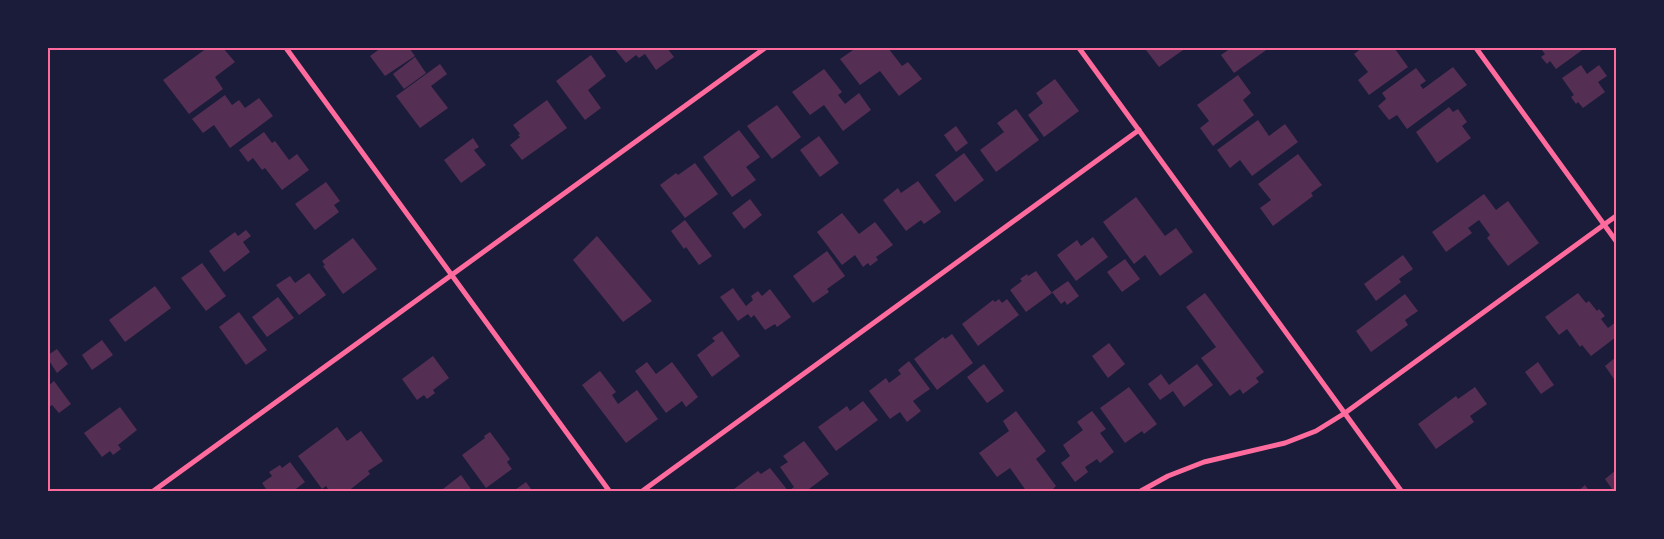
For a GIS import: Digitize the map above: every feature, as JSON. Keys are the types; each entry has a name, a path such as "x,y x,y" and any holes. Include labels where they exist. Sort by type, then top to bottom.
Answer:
{"street":[{"path":"286,48 610,492"},
{"path":"152,492 765,48"},
{"path":"1079,48 1402,492"},
{"path":"1476,48 1616,241"},
{"path":"640,492 1139,130"},
{"path":"1139,492 1168,476 1204,462 1285,443 1316,431 1346,414 1616,216"}],"building":[{"path":"207,48 223,48 235,62 215,77 223,89 189,114 163,80"},
{"path":"381,48 409,48 415,56 385,76 370,56"},
{"path":"614,48 667,48 674,57 656,70 645,54 639,58 636,55 626,63"},
{"path":"856,48 888,48 902,66 908,62 922,79 899,96 880,71 860,85 840,59"},
{"path":"1149,48 1186,48 1159,67 1146,50"},
{"path":"1231,48 1269,48 1234,73 1221,55"},
{"path":"1362,48 1397,48 1395,49 1408,67 1369,95 1358,80 1368,72 1354,54"},
{"path":"1585,48 1556,69 1550,61 1547,64 1541,57 1545,54 1541,49"},
{"path":"591,55 606,76 588,90 601,108 585,120 556,81"},
{"path":"415,57 426,73 404,89 393,74"},
{"path":"440,64 447,74 431,86 448,108 420,128 396,96"},
{"path":"1581,65 1587,74 1599,65 1607,76 1598,82 1605,92 1583,108 1578,102 1576,104 1571,97 1574,95 1562,78"},
{"path":"1453,67 1467,85 1407,129 1397,115 1389,120 1378,106 1386,99 1382,93 1416,68 1426,81 1420,85 1423,89"},
{"path":"824,69 842,92 838,95 845,104 859,93 871,110 843,131 824,105 810,115 792,92"},
{"path":"1238,75 1251,93 1243,100 1254,115 1213,146 1200,128 1209,121 1197,105"},
{"path":"1055,79 1079,111 1044,137 1028,115 1043,103 1036,93"},
{"path":"225,95 232,105 239,100 245,108 259,98 273,116 230,148 214,125 203,133 192,119"},
{"path":"547,100 567,128 522,160 510,145 520,137 518,135 520,134 513,125"},
{"path":"777,105 801,137 772,159 747,126"},
{"path":"1449,107 1453,112 1458,109 1467,122 1462,126 1471,138 1437,163 1416,132"},
{"path":"1016,109 1039,140 996,172 980,150 1004,132 997,123"},
{"path":"1258,120 1269,136 1285,124 1298,142 1252,176 1240,160 1230,168 1217,150"},
{"path":"956,126 968,143 956,152 944,135"},
{"path":"739,130 760,157 746,167 756,180 732,197 703,157"},
{"path":"264,132 272,143 275,141 289,160 297,154 309,170 282,190 265,168 262,170 253,158 248,162 239,150"},
{"path":"819,136 839,163 820,177 800,150"},
{"path":"473,138 479,147 474,150 486,165 461,183 444,160"},
{"path":"964,153 984,180 955,202 935,175"},
{"path":"1298,154 1322,185 1311,193 1313,196 1273,226 1260,208 1271,200 1258,184"},
{"path":"695,163 718,194 685,218 660,185 676,173 678,175"},
{"path":"918,181 941,212 924,224 921,220 906,231 883,200 898,188 901,193"},
{"path":"326,182 340,201 334,205 339,212 315,230 295,204"},
{"path":"1484,194 1496,210 1508,201 1539,243 1508,266 1487,238 1490,235 1479,220 1468,228 1472,233 1446,252 1432,232"},
{"path":"1136,197 1165,236 1176,228 1193,252 1160,276 1145,255 1134,264 1103,222"},
{"path":"750,199 762,215 744,229 732,213"},
{"path":"842,213 859,234 875,222 893,245 876,257 878,260 870,266 868,263 863,267 855,255 842,265 817,232"},
{"path":"685,220 712,256 699,265 671,231"},
{"path":"246,230 251,236 243,242 250,252 224,272 209,251 235,232 238,236"},
{"path":"597,236 652,301 623,322 573,260"},
{"path":"1093,237 1108,257 1076,281 1057,255 1077,240 1081,246"},
{"path":"353,238 377,269 343,294 323,266 325,265 322,261"},
{"path":"827,251 845,276 827,289 829,292 813,303 793,276"},
{"path":"1403,255 1413,269 1399,279 1401,282 1376,301 1364,284"},
{"path":"1125,259 1140,279 1122,292 1107,272"},
{"path":"202,263 226,296 206,311 181,278"},
{"path":"1036,271 1052,293 1026,312 1010,290 1022,281 1020,279"},
{"path":"309,273 326,295 299,315 276,285 290,276 295,283"},
{"path":"1068,281 1079,296 1067,305 1065,301 1061,304 1052,292"},
{"path":"155,286 171,308 125,342 109,320"},
{"path":"733,288 746,306 753,300 751,296 758,291 762,296 770,289 791,317 777,327 775,324 765,330 754,315 751,318 748,314 738,321 720,297"},
{"path":"1205,293 1264,372 1256,378 1259,382 1243,394 1240,389 1230,396 1201,358 1216,347 1186,307"},
{"path":"1578,293 1586,303 1589,301 1597,311 1599,309 1605,316 1601,319 1608,328 1616,322 1616,337 1591,356 1582,345 1580,347 1567,329 1559,335 1545,317"},
{"path":"1405,294 1418,311 1405,320 1408,325 1371,352 1356,331"},
{"path":"278,297 294,318 267,337 252,317"},
{"path":"999,299 1002,303 1007,299 1019,315 978,346 962,324 993,300 995,302"},
{"path":"239,312 267,350 246,365 219,327"},
{"path":"722,331 740,356 712,377 697,355 715,341 712,338"},
{"path":"952,334 973,363 937,390 914,359 943,337 945,339"},
{"path":"102,340 113,355 92,370 82,355"},
{"path":"1109,343 1125,364 1108,378 1092,356"},
{"path":"57,349 68,364 57,373 48,359 48,355"},
{"path":"433,356 449,378 433,390 435,393 427,399 424,395 417,400 402,379"},
{"path":"1616,357 1616,382 1605,366"},
{"path":"909,361 930,389 913,401 921,411 907,422 900,412 890,419 869,391 886,378 889,383 901,374 898,370"},
{"path":"647,362 656,374 672,362 698,397 686,407 682,401 666,413 635,371"},
{"path":"1538,362 1554,385 1541,394 1525,372"},
{"path":"984,364 1004,391 987,403 967,377"},
{"path":"1197,364 1213,385 1184,407 1173,391 1160,400 1148,384 1161,374 1169,385"},
{"path":"600,371 616,392 612,395 618,404 637,390 658,419 626,443 582,385"},
{"path":"54,381 71,404 59,413 52,405 48,408 48,386"},
{"path":"1129,387 1157,424 1144,434 1142,431 1125,443 1100,408"},
{"path":"1475,387 1487,404 1470,416 1474,422 1436,449 1418,424 1456,396 1458,399"},
{"path":"863,401 878,420 836,451 818,427 847,406 850,411"},
{"path":"120,407 137,430 118,445 121,449 113,455 110,451 102,457 84,433"},
{"path":"1016,411 1046,451 1036,459 1056,486 1050,492 1027,492 1010,468 997,477 979,453 1009,431 1003,421"},
{"path":"1092,411 1106,429 1100,433 1114,452 1100,463 1097,459 1085,467 1088,472 1075,482 1061,463 1070,456 1063,445 1083,430 1077,422"},
{"path":"337,427 347,441 361,431 383,461 368,471 370,474 347,492 330,492 326,486 322,489 298,456"},
{"path":"490,432 510,459 507,462 512,469 486,488 462,455"},
{"path":"804,441 829,474 805,492 791,492 790,490 794,487 780,467 788,462 783,456"},
{"path":"290,462 305,482 292,492 268,492 262,483 272,476 269,472 280,465 282,468"},
{"path":"770,468 789,492 730,492 758,471 761,474"},
{"path":"1616,470 1616,492 1614,492 1605,479"},
{"path":"461,475 473,492 439,492"},
{"path":"526,482 533,492 512,492"},
{"path":"1585,485 1590,492 1577,492"}]}
